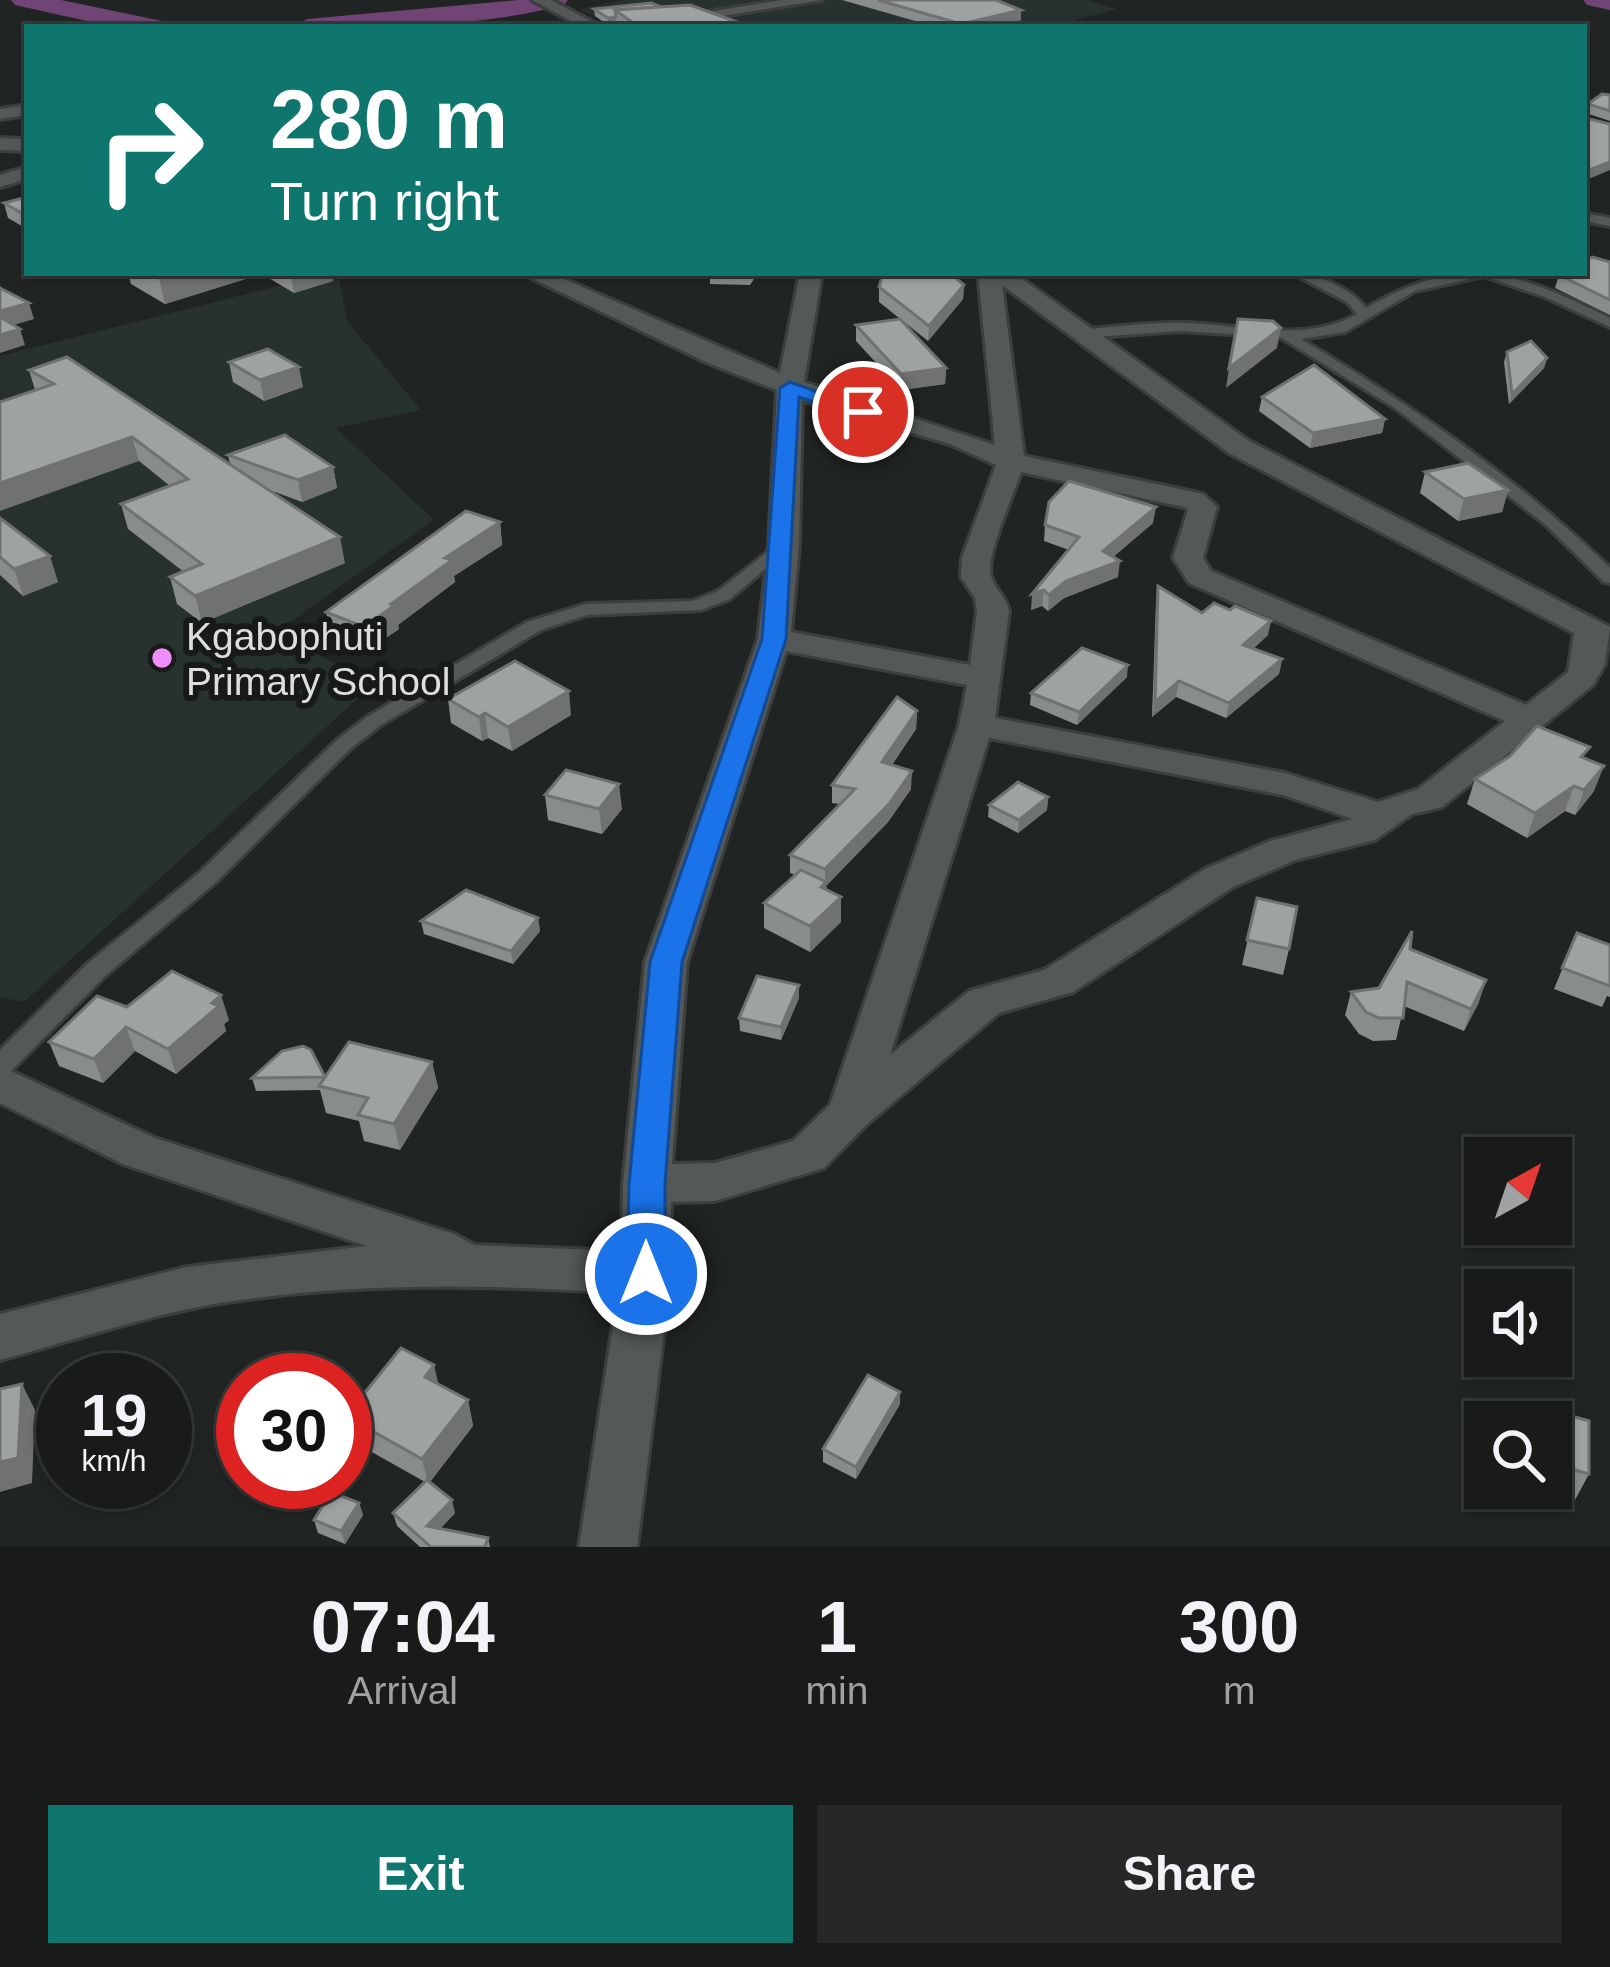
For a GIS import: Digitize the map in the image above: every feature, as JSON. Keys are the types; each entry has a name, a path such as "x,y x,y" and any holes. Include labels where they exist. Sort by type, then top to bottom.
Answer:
{"street":[{"path":"539,0 588,24"},
{"path":"642,24 815,0"},
{"path":"539,276 790,388 959,438 1011,462 1193,500 1203,507 1188,558 1200,577 1530,719"},
{"path":"608,1547 646,1274 647,1184 673,933 718,814 774,639 784,544 790,388 810,276"},
{"path":"850,1113 976,724 985,678 993,611 991,598 976,577 977,558 1011,462 989,276"},
{"path":"647,1184 715,1182 790,1162 825,1142 850,1113 984,1002 1058,980 1219,878 1283,850 1363,831 1401,804 1429,799 1581,678 1600,634 1239,447 1004,276"},
{"path":"774,639 985,678"},
{"path":"976,724 1285,784 1334,797 1382,818"},
{"path":"0,1083 139,1151 475,1262"},
{"path":"0,1337 214,1283 302,1272 475,1262 646,1274"}],"lane":[{"path":"1304,276 1352,299 1364,314"},
{"path":"1081,334 1180,327 1284,335 1340,329 1411,288 1469,276"},
{"path":"1493,276 1550,294 1610,323"},
{"path":"1284,335 1400,405 1552,521 1610,578"},
{"path":"0,1066 96,970 208,878 344,744 374,721 534,626 586,610 695,606 724,595 784,544"}],"shaded area":[{"path":"624,0 1087,0 1117,9 1061,24 610,24 579,9"},
{"name":"Kgabophuti Primary School","path":"317,276 339,276 347,321 421,410 336,428 434,520 273,634 376,682 24,1002 0,997 0,356"}],"building":[{"path":"878,0 996,0 1021,10 961,24"},
{"path":"651,3 661,7 615,10 616,17 608,18 594,9"},
{"path":"690,5 743,24 635,24 615,10"},
{"path":"1602,94 1610,95 1610,111 1588,104"},
{"path":"1587,118 1610,124 1610,162 1587,171"},
{"path":"24,198 24,214 4,203"},
{"path":"1587,260 1610,262 1610,300 1561,276 1587,276"},
{"path":"882,276 954,276 964,285 929,326 879,287"},
{"path":"0,288 29,303 0,311"},
{"path":"0,317 20,329 0,335"},
{"path":"900,319 946,368 901,374 856,325"},
{"path":"1238,319 1273,321 1281,328 1229,368"},
{"path":"1531,341 1547,358 1512,394 1507,352"},
{"path":"268,349 299,367 260,380 229,362"},
{"path":"67,357 340,537 195,596 170,577 202,564 121,504 188,479 132,437 0,483 0,402 54,384 29,370"},
{"path":"1314,365 1385,419 1313,433 1262,397"},
{"path":"285,435 333,467 298,480 228,455"},
{"path":"1468,463 1508,490 1464,499 1425,472"},
{"path":"1069,481 1156,507 1103,551 1120,561 1066,581 1049,595 1044,590 1032,594 1079,537 1045,525 1049,502"},
{"path":"466,511 500,522 445,558 452,560 364,627 326,612"},
{"path":"0,518 50,556 14,569 0,557"},
{"path":"1158,586 1202,613 1214,603 1271,621 1243,645 1282,659 1229,703 1179,681 1155,702"},
{"path":"1082,648 1128,665 1079,712 1031,693"},
{"path":"515,661 569,691 508,727 448,699"},
{"path":"897,697 917,711 882,762 912,771 889,804 825,869 790,855 855,789 832,785"},
{"path":"1537,726 1590,747 1581,757 1604,766 1584,790 1574,786 1535,813 1475,779 1510,756"},
{"path":"566,770 619,784 599,809 545,795"},
{"path":"1018,782 1048,797 1019,820 989,805"},
{"path":"801,870 826,882 821,887 841,897 810,926 764,903"},
{"path":"466,890 538,918 511,951 421,921"},
{"path":"1257,898 1297,907 1289,949 1247,940"},
{"path":"1412,931 1410,949 1486,980 1471,1009 1407,982 1403,1018 1379,1018 1366,1012 1351,992 1379,988"},
{"path":"1577,933 1610,945 1610,986 1562,968"},
{"path":"172,971 221,995 212,1003 219,1006 168,1049 126,1027 94,1059 49,1042 97,996 127,1007"},
{"path":"757,976 799,985 781,1027 739,1018"},
{"path":"349,1042 432,1062 394,1124 358,1115 368,1098 319,1086"},
{"path":"303,1046 311,1050 325,1077 252,1078 282,1051"},
{"path":"401,1348 434,1365 425,1377 468,1400 422,1459 372,1431 372,1384"},
{"path":"868,1375 900,1392 856,1467 823,1449"},
{"path":"22,1384 18,1458 0,1462 0,1389"},
{"path":"1572,1416 1589,1421 1589,1474 1572,1469"},
{"path":"427,1480 452,1500 427,1526 488,1538 485,1547 431,1547 393,1513"},
{"path":"321,1509 355,1509 341,1531 314,1520"}],"waterway":[{"path":"24,0 138,24"},
{"path":"343,24 509,10 555,0"},
{"path":"1596,0 1610,2"}],"place":[{"name":"Kgabophuti Primary School","path":"162,658"}],"route":[{"path":"646,1274 647,1184 666,962 774,639 784,544 790,388 863,412"}]}
